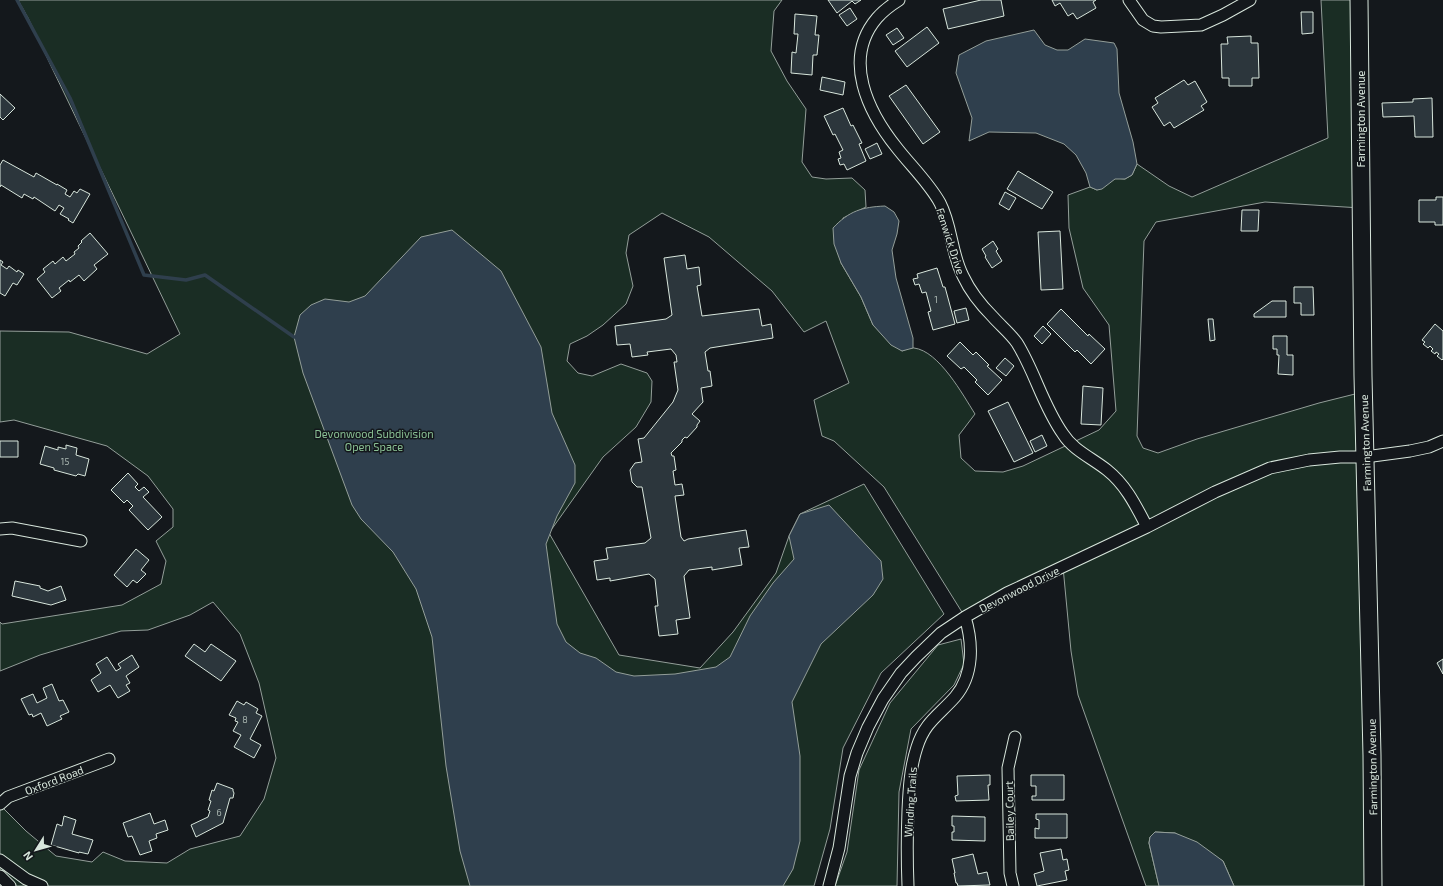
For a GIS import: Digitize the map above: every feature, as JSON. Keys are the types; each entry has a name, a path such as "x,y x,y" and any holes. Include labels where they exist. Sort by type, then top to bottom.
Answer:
{"main road":[{"name":"Farmington Avenue","path":"1360,0 1361,208 1372,755 1373,886"}],"street":[{"name":"Fenwick Drive","path":"899,0 877,18 866,36 861,48 860,73 863,87 871,106 888,136 938,201 945,217 956,260 962,276 981,304 1016,342 1030,366 1052,416 1060,430 1073,446 1107,470 1118,480 1126,490 1148,527"},
{"path":"1129,0 1143,20 1154,26 1161,27 1201,25 1250,0"},
{"name":"Devonwood Drive","path":"829,886 839,848 850,776 857,753 868,727 883,699 901,673 928,645 965,617 1007,593 1148,527 1216,492 1270,468 1309,460 1340,457 1365,457 1423,449 1443,441"},
{"path":"0,529 12,528 81,541"},
{"name":"Winding Trails","path":"908,886 906,851 912,764 922,734 930,721 963,687 967,676 970,661 970,645 969,630 965,617"},
{"name":"Bailey Court","path":"1013,886 1010,873 1008,768 1015,737"},
{"name":"Oxford Road","path":"0,804 8,797 109,759"},
{"path":"0,860 26,879 42,886"},
{"path":"0,876 10,886"}],"green space":[{"name":"Devonwood Subdivision Open Space","path":"18,0 782,0 774,11 771,51 787,81 806,109 802,162 812,177 826,179 852,178 865,190 866,207 843,218 841,263 861,297 873,325 902,351 909,348 914,348 923,351 932,357 949,375 975,414 959,435 961,458 975,471 1003,472 1023,466 1099,430 1116,411 1109,325 1083,288 1069,228 1068,195 1090,187 1097,190 1115,178 1125,179 1132,175 1137,164 1169,186 1192,197 1328,138 1321,0 1359,0 1361,208 1265,202 1156,222 1144,241 1137,436 1143,448 1158,453 1197,439 1319,403 1363,392 1373,886 1234,886 1223,861 1175,833 1155,832 1150,837 1149,843 1159,886 1146,886 1078,695 1071,651 1063,567 965,617 884,487 834,441 822,436 814,400 849,383 826,321 804,332 772,291 709,237 662,213 629,235 626,253 633,286 626,304 603,325 587,336 570,344 567,361 578,373 592,376 621,364 647,373 652,381 651,402 636,427 603,457 549,533 619,655 700,668 733,632 776,573 789,536 800,514 864,484 944,614 881,673 843,748 830,829 814,886 0,886 0,805 26,831 56,856 92,862 103,852 125,861 167,863 190,849 240,836 264,799 276,758 259,683 240,634 213,602 190,615 148,630 121,631 40,655 0,671 0,622 2,624 122,605 161,584 166,561 156,541 173,527 173,509 148,476 107,446 14,420 0,422 0,331 69,332 147,354 180,334"},
{"path":"961,639 964,664 954,685 911,729 899,792 897,886 835,886 847,852 859,770 890,703 938,645"}],"water":[{"path":"1034,30 1045,45 1057,50 1068,50 1085,39 1114,43 1117,49 1119,93 1133,142 1137,164 1132,175 1125,179 1115,179 1102,189 1097,190 1090,187 1086,173 1076,155 1064,144 1036,133 989,132 969,141 972,118 956,73 959,55 986,41"},
{"path":"885,206 894,212 899,221 892,250 896,278 913,338 913,348 902,351 891,345 873,325 861,297 841,263 834,244 833,228 839,222 856,211 869,207"},
{"path":"452,230 501,271 541,347 552,413 575,465 575,483 557,516 546,544 557,624 566,642 580,653 596,658 616,672 634,676 675,674 716,667 730,657 750,616 773,583 794,559 789,536 800,514 829,505 881,561 883,579 873,595 821,644 792,702 800,756 800,841 793,869 783,886 470,886 460,851 446,766 432,637 416,589 393,552 361,519 352,505 303,373 294,337 300,315 311,305 325,299 349,302 365,296 421,237"},
{"path":"1155,832 1175,833 1197,842 1223,861 1234,886 1159,886 1149,843 1150,837"}],"building":[{"path":"828,0 861,0 855,4 852,1 837,13"},
{"path":"981,0 1001,0 1004,16 948,29 943,9"},
{"path":"1052,0 1096,0 1093,2 1096,8 1077,19 1073,13 1068,16 1060,3 1055,6"},
{"path":"850,8 857,19 847,26 839,15"},
{"path":"1301,12 1313,12 1313,33 1302,34"},
{"path":"795,14 817,16 815,35 819,35 817,55 813,55 812,75 791,73 792,52 796,53 798,34 794,34"},
{"path":"927,27 939,43 907,67 895,51"},
{"path":"897,28 904,38 893,45 886,35"},
{"path":"1251,36 1251,43 1258,43 1259,78 1252,78 1252,86 1229,86 1229,78 1222,78 1221,44 1228,44 1227,37"},
{"path":"822,77 845,82 843,95 820,90"},
{"path":"1184,80 1188,85 1195,81 1207,102 1201,106 1204,110 1174,128 1170,122 1164,126 1152,107 1158,103 1155,98"},
{"path":"906,85 940,132 923,144 889,96"},
{"path":"0,94 15,108 3,120 0,117"},
{"path":"1432,98 1433,137 1415,137 1414,116 1383,117 1382,103 1413,102 1413,99"},
{"path":"843,108 851,126 853,125 862,143 859,144 866,161 847,170 844,164 840,165 838,159 841,158 839,152 843,150 835,134 833,135 824,116"},
{"path":"877,143 882,154 870,159 865,149"},
{"path":"3,160 34,177 36,173 57,184 67,190 65,194 70,197 74,191 77,193 80,189 90,194 73,223 60,214 64,208 59,205 55,211 34,197 33,199 24,194 22,198 1,185 0,187 0,165"},
{"path":"1018,171 1053,192 1042,209 1007,189"},
{"path":"1005,192 1016,198 1009,210 999,204"},
{"path":"1436,197 1443,197 1443,225 1435,225 1435,222 1419,222 1419,200 1436,200"},
{"path":"1242,210 1259,210 1258,231 1241,231"},
{"path":"1060,231 1063,289 1041,290 1038,232"},
{"path":"90,233 108,254 94,265 97,269 84,281 79,275 70,282 69,280 59,288 61,291 52,298 37,279 45,272 43,269 53,261 55,264 63,257 66,261 75,254 74,252 79,248 78,246 82,242 81,241"},
{"path":"993,241 998,249 996,251 1002,261 992,268 982,249"},
{"path":"685,255 687,269 699,267 701,285 697,286 702,316 759,309 762,326 771,324 773,338 710,348 705,352 712,386 701,388 703,402 692,414 700,421 697,427 687,438 685,437 682,440 682,442 671,453 672,456 674,456 676,470 673,471 675,485 682,484 684,495 675,496 681,537 684,541 688,539 746,530 749,547 739,548 742,565 712,570 712,567 689,570 684,576 690,618 676,620 678,634 659,636 655,606 658,606 655,579 649,574 610,581 610,578 597,580 594,561 608,559 606,548 645,543 651,538 642,487 637,487 632,482 630,470 635,463 642,462 638,439 644,438 673,402 678,390 674,362 677,362 676,355 671,349 647,352 648,355 632,357 630,344 617,345 615,326 666,319 672,315 664,258"},
{"path":"0,260 3,262 1,265 7,269 9,266 17,272 18,270 24,274 17,285 13,283 5,296 0,293"},
{"path":"937,268 943,287 945,287 955,324 933,330 928,312 931,311 926,292 922,293 919,284 915,285 913,279 918,278 917,274"},
{"path":"1294,287 1313,287 1314,315 1301,315 1301,303 1294,303"},
{"path":"1272,301 1286,301 1286,317 1254,317 1254,314"},
{"path":"966,308 969,320 957,323 954,311"},
{"path":"1061,309 1088,336 1089,334 1105,349 1091,364 1077,350 1075,352 1047,324"},
{"path":"1208,319 1213,319 1215,340 1210,341"},
{"path":"1435,324 1443,331 1442,360 1437,356 1439,354 1436,352 1435,354 1431,351 1433,349 1430,346 1428,348 1423,344 1425,342 1422,340"},
{"path":"1043,326 1051,334 1042,344 1034,336"},
{"path":"1273,336 1287,336 1287,355 1293,355 1293,375 1278,374 1279,355 1277,355 1277,349 1273,349"},
{"path":"960,342 973,355 976,352 989,365 987,366 1002,380 988,395 975,382 977,380 964,367 961,369 947,356"},
{"path":"1005,358 1014,366 1006,376 996,368"},
{"path":"1083,386 1103,388 1101,425 1081,424"},
{"path":"1008,402 1033,453 1014,462 988,411"},
{"path":"1042,435 1047,446 1035,452 1030,441"},
{"path":"0,441 18,441 18,457 0,457"},
{"path":"66,445 77,448 76,455 89,459 85,476 78,474 76,476 54,470 54,468 40,464 45,446 58,450 58,447 66,449"},
{"path":"128,473 138,484 135,487 139,491 144,487 149,492 143,497 162,517 148,530 129,510 133,506 127,500 124,503 111,490"},
{"path":"136,549 149,560 141,570 146,574 137,583 133,580 127,587 114,575"},
{"path":"15,581 40,586 40,588 48,591 61,586 66,600 51,605 12,596"},
{"path":"194,644 205,652 211,644 236,661 221,681 185,656"},
{"path":"132,655 139,667 126,676 130,683 126,685 130,691 118,698 110,685 98,692 91,680 101,673 96,664 107,657 116,671 121,668 118,664"},
{"path":"1443,659 1443,674 1437,663"},
{"path":"52,684 59,701 63,700 69,712 60,716 62,719 47,726 41,713 33,717 32,714 29,715 21,699 33,694 37,703 47,698 43,688"},
{"path":"237,701 244,705 246,702 258,709 256,713 262,716 250,739 261,745 254,758 234,747 241,735 233,731 238,722 235,721 236,718 229,715"},
{"path":"990,775 990,785 988,785 989,800 956,801 955,796 958,795 957,776"},
{"path":"1031,775 1064,775 1064,800 1032,800 1032,796 1036,796 1036,786 1031,786"},
{"path":"217,783 233,789 233,798 230,798 223,823 196,837 191,825 208,817 210,811 208,810 211,801 209,800 212,790 214,791"},
{"path":"150,813 154,824 165,820 168,830 156,834 157,838 149,841 152,851 140,855 132,836 128,837 123,823"},
{"path":"1036,814 1067,814 1067,838 1035,838 1035,828 1039,829 1039,820 1036,819"},
{"path":"64,816 76,820 72,834 93,840 88,854 51,845 57,824 62,826"},
{"path":"952,816 985,817 985,841 952,840 954,826 952,826"},
{"path":"1061,849 1063,860 1067,859 1069,870 1065,871 1067,880 1037,886 1034,874 1044,871 1040,853"},
{"path":"973,854 978,874 987,872 990,885 958,886 956,883 952,859"}],"waterway":[{"path":"17,0 70,98 144,275 186,280 205,275 294,337"}]}
